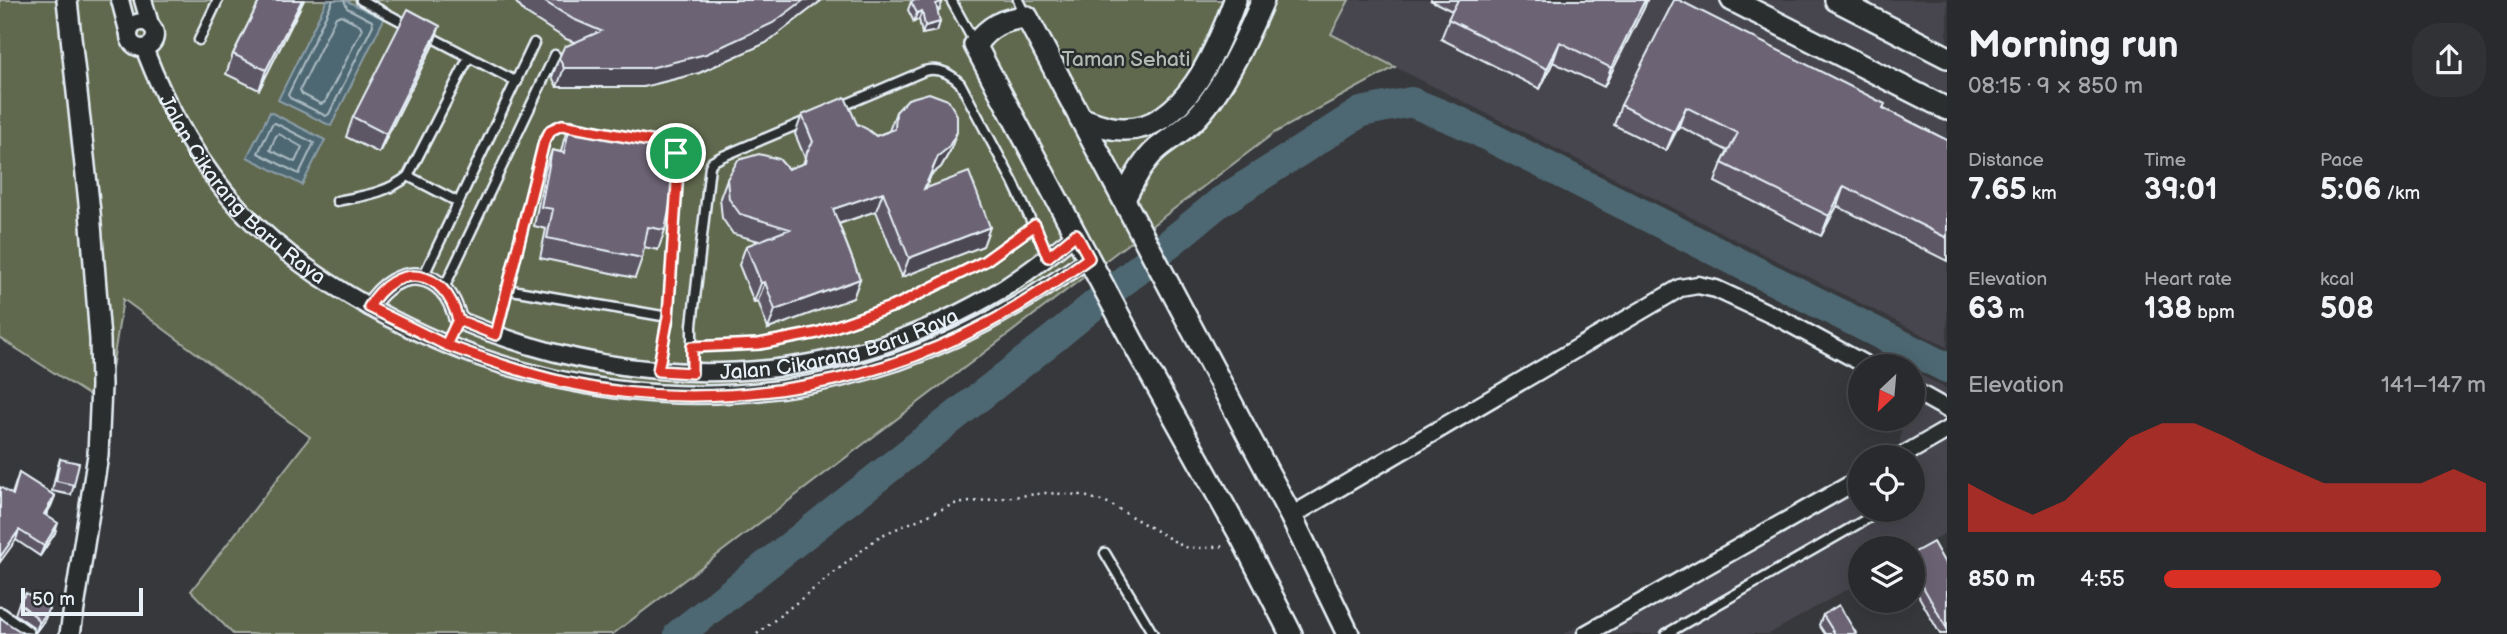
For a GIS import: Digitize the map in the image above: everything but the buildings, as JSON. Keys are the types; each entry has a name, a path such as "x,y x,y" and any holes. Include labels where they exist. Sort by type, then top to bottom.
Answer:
{"main road":[{"path":"1080,118 1124,130 1153,123 1185,99 1219,44 1235,0"},
{"path":"1124,199 1135,176 1154,151 1193,121 1219,86 1239,54 1263,0"},
{"path":"1732,0 1947,109"},
{"path":"1836,0 1947,57"},
{"path":"1291,634 1243,540 1135,346 975,45 996,23 1011,18 1022,8 1291,516 1348,634"}],"street":[{"path":"67,0 90,212 101,386 98,455 70,634"},
{"path":"120,0 129,34 135,46 144,48 152,44 155,36 143,0"},
{"path":"129,34 136,23 150,24"},
{"name":"Jalan Cikarang Baru Raya","path":"144,48 184,135 221,187 242,211 297,261 341,292 446,345 504,367 540,376 626,392 687,395 774,390 810,384 870,370 929,350 985,325 1039,294 1089,258"},
{"name":"Jalan Cikarang Baru Raya","path":"458,320 496,335 576,359 658,371 747,371 801,364 854,352 906,335 956,314 1048,257 1076,234"},
{"path":"369,307 378,293 390,282 407,276 424,277 444,288 452,298 458,320 446,345"},
{"path":"1291,516 1681,288 1698,285 1716,289 1785,321 1848,355"},
{"path":"1925,397 1947,409"},
{"path":"1921,445 1947,430"},
{"path":"1586,634 1848,486"},
{"path":"0,616 25,634"}],"lane":[{"path":"199,40 218,0"},
{"path":"361,0 412,27"},
{"path":"951,0 975,45"},
{"path":"424,33 517,82"},
{"path":"424,277 534,43"},
{"path":"444,288 555,55"},
{"path":"337,201 376,193 398,184 408,176 469,57"},
{"path":"828,112 933,68 946,73 960,83 1035,225 1048,257"},
{"path":"692,373 694,298 707,172 712,162 721,157 816,117"},
{"path":"496,335 544,142 551,130 562,125 588,130"},
{"path":"653,141 666,144 676,153 678,169 668,317 658,371"},
{"path":"408,176 458,202"},
{"path":"692,347 759,344 817,333 868,315 908,300 985,261 1035,225"},
{"path":"506,289 668,317"},
{"path":"1666,634 1861,522"},
{"path":"1105,553 1153,634"}],"path":[{"path":"757,634 880,536 954,504 1045,493 1081,495 1108,503 1184,547 1203,548 1243,540"}],"shaded area":[{"path":"1349,0 1947,0 1947,347 1330,34"},
{"path":"1925,377 1947,389 1947,532 1925,545 1925,536 1848,536 1848,589 1769,634 1564,634 1848,474 1848,522 1925,522 1925,445 1900,444 1901,431 1925,431"}],"green space":[{"name":"Taman Sehati","path":"0,0 1349,0 1331,34 1395,67 1274,133 613,634 233,634 191,591 310,437 123,299 106,406 0,338"}],"water":[{"path":"327,0 345,0 384,19 331,126 278,100"},
{"path":"270,112 325,140 302,185 247,157"}],"waterway":[{"path":"679,634 1054,338 1220,202 1361,112 1411,102 1460,122 1947,368"}],"route":[{"path":"676,153 666,144 562,125 551,130 544,142 496,335 458,320 446,345 369,307 378,293 390,282 407,276 424,277 444,288 452,298 456,310 458,320 451,334 446,345 504,367 564,382 626,392 687,395 749,393 810,384 870,370 929,350 985,325 1039,294 1089,258 1076,234 1048,257 1035,225 985,261 897,305 817,333 759,344 692,347 692,373 658,371 668,317 678,169 676,153"}]}
